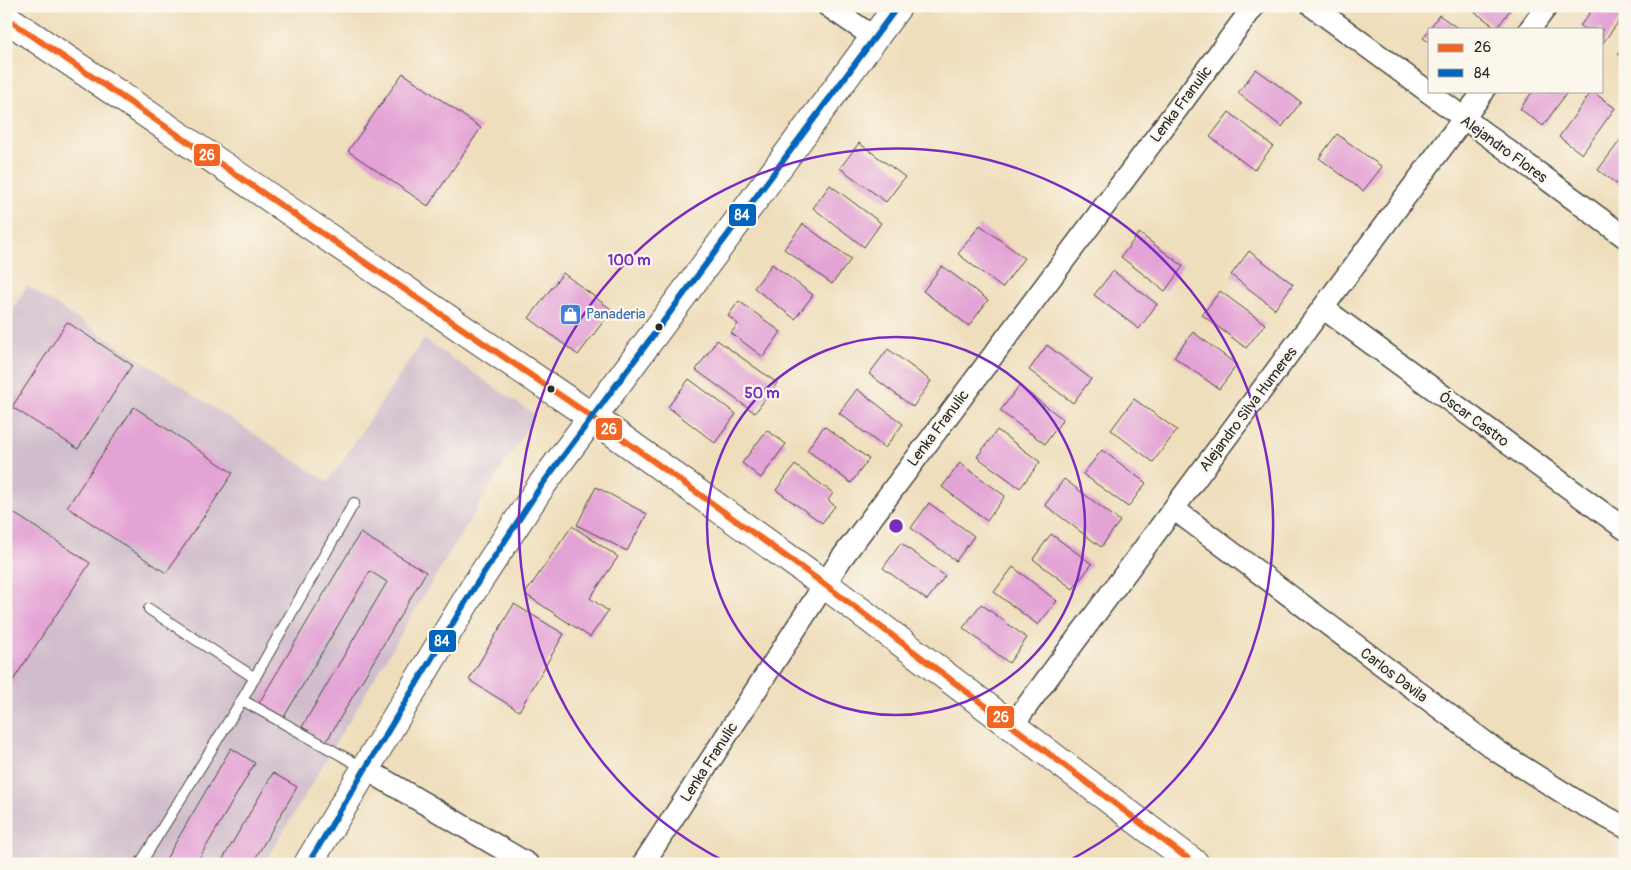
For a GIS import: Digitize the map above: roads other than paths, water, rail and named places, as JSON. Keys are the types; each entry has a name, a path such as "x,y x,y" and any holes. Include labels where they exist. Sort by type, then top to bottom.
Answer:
{"main road":[{"path":"308,864 364,768 507,536 541,486 898,6"},
{"path":"6,18 592,417 824,584 1195,864"}],"street":[{"path":"828,6 875,38"},
{"name":"Lenka Franulic","path":"642,864 841,559 1254,6"},
{"name":"Alejandro Flores","path":"1312,6 1625,237"},
{"path":"1531,28 1547,6"},
{"name":"Alejandro Silva Humeres","path":"1012,726 1483,92"},
{"name":"Óscar Castro","path":"1322,308 1625,529"},
{"name":"Carlos Davila","path":"1174,509 1497,751 1578,802 1625,827"},
{"path":"364,768 528,864"}],"lane":[{"path":"140,864 242,700 354,503"},
{"path":"149,608 255,678"},
{"path":"242,700 364,768"}],"place":[{"name":"Panaderia","path":"570,314"}]}
